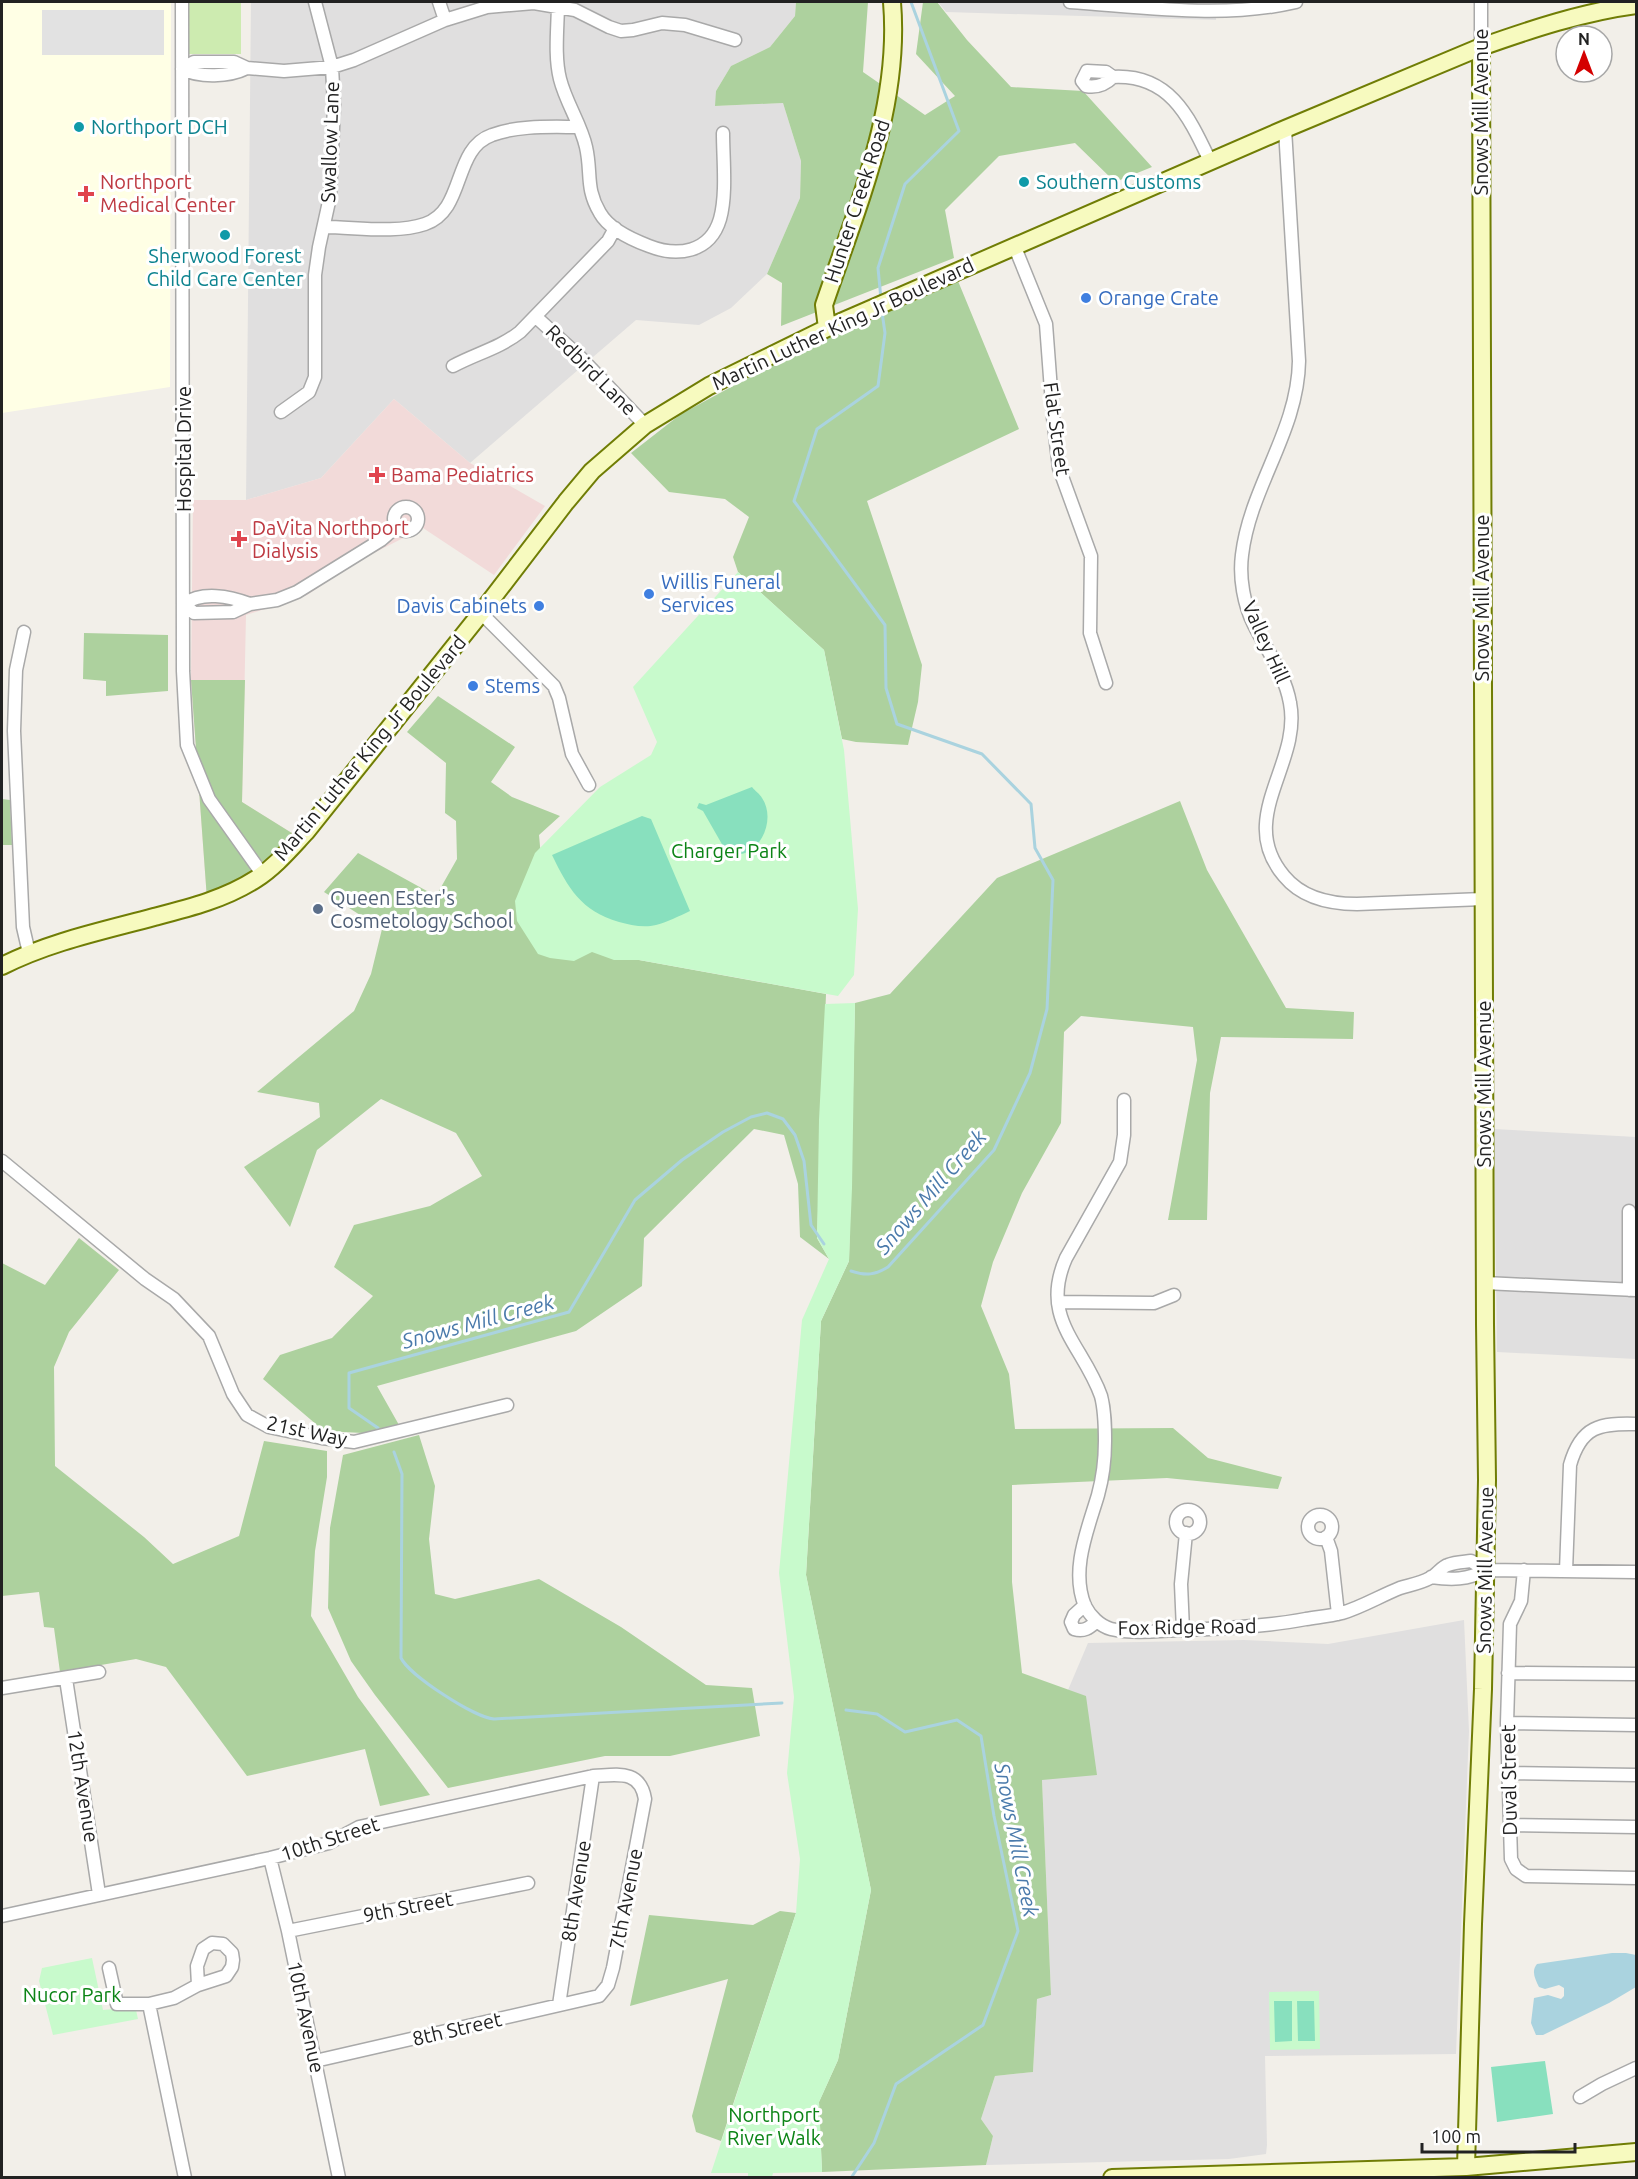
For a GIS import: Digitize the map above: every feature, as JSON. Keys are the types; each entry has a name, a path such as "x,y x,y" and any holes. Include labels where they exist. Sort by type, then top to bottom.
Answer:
{"main road":[{"name":"Hunter Creek Road","path":"827,328 824,305 879,139 887,106 893,47 891,2"},
{"name":"Martin Luther King Jr Boulevard","path":"2,966 28,953 199,906 238,890 263,875 306,832 592,471 645,425 709,386 827,328 1014,245 1481,46 1601,9 1636,5"},
{"name":"Snows Mill Avenue","path":"1466,2167 1486,1570 1487,1470 1481,46"},
{"path":"793,344 824,305"},
{"path":"1113,2178 1255,2176 1466,2167 1636,2152"}],"street":[{"name":"Hospital Drive","path":"182,2 183,671 187,745 209,799 263,875"},
{"name":"Swallow Lane","path":"281,412 309,392 315,377 315,275 330,197 333,167 332,67 315,2"},
{"path":"440,2 445,20"},
{"path":"1070,2 1211,11 1274,7 1296,2"},
{"name":"Snows Mill Avenue","path":"1481,2 1481,46"},
{"path":"182,69 192,74 235,74 247,68 284,71 332,67 354,60 445,20 487,7 534,3 558,4 575,9 621,31 662,23 685,25 735,40"},
{"path":"558,4 559,76 588,156 588,182 592,198 602,217 615,228 644,244 674,253 689,251 702,244 719,222 722,207 723,133"},
{"path":"1113,77 1135,78 1159,87 1178,103 1193,124 1210,161"},
{"path":"324,227 400,228 425,224 437,218 447,208 472,151 486,138 516,130 579,127"},
{"name":"Valley Hill","path":"1285,129 1299,383 1285,430 1245,533 1242,558 1242,582 1247,607 1281,673 1291,705 1291,735 1268,801 1265,820 1270,852 1278,870 1291,884 1321,900 1341,904 1483,898"},
{"path":"453,366 473,355 507,342 536,316 608,241 615,228"},
{"name":"Flat Street","path":"1014,245 1046,324 1059,468 1091,556 1090,633 1106,683"},
{"name":"Redbird Lane","path":"536,316 580,357 645,425"},
{"path":"184,604 194,596 233,598 250,604 277,600 297,592 381,540 396,527"},
{"path":"481,613 554,686 572,754 589,785"},
{"path":"24,632 16,670 14,731 23,927 28,953"},
{"name":"Fox Ridge Road","path":"1124,1100 1123,1150 1120,1162 1063,1264 1058,1287 1062,1322 1070,1341 1096,1386 1104,1410 1105,1461 1097,1497 1085,1531 1081,1581 1085,1605 1096,1622 1111,1629 1183,1630 1254,1627 1338,1614 1431,1578 1447,1565 1471,1561 1486,1570 1636,1572"},
{"name":"21st Way","path":"2,1161 145,1279 174,1299 209,1336 233,1394 247,1414 269,1427 354,1442 507,1405"},
{"path":"1485,1283 1633,1290 1629,1211"},
{"path":"1058,1302 1154,1303 1174,1295"},
{"path":"1566,1571 1570,1465 1573,1453 1588,1433 1599,1426 1636,1424"},
{"path":"1183,1630 1181,1584 1186,1533"},
{"path":"1326,1537 1331,1551 1338,1614"},
{"name":"Duval Street","path":"1524,1570 1521,1601 1510,1624 1507,1723 1511,1859 1516,1869 1526,1876 1636,1878"},
{"path":"1085,1605 1074,1615 1071,1622 1074,1629 1082,1631 1096,1622"},
{"path":"2,1688 99,1672"},
{"path":"1508,1673 1636,1674"},
{"name":"12th Avenue","path":"66,1679 99,1894"},
{"path":"1507,1723 1636,1725"},
{"path":"1508,1773 1636,1775"},
{"name":"10th Street","path":"2,1916 270,1858 329,1843 359,1827 593,1776 622,1774 634,1778 643,1787 645,1799"},
{"name":"8th Avenue","path":"559,2005 593,1776"},
{"name":"7th Avenue","path":"599,1996 609,1985 613,1968 645,1799"},
{"path":"1510,1825 1636,1827"},
{"name":"10th Avenue","path":"270,1858 288,1931 339,2178"},
{"name":"9th Street","path":"288,1931 528,1883"},
{"path":"109,1968 117,2004 149,2004 174,1998 198,1985"},
{"name":"8th Street","path":"315,2061 599,1996"},
{"path":"149,2004 185,2178"},
{"path":"1580,2097 1636,2068"}],"shaded area":[{"name":"Northport Medical Center","path":"2,2 171,2 170,387 2,413"},
{"path":"251,2 796,2 795,16 770,47 731,66 716,91 716,106 783,103 801,161 800,198 767,274 731,308 699,325 636,320 470,463 394,399 321,478 246,500"},
{"path":"938,2 1217,2 1216,20 946,12"},
{"path":"42,10 164,10 164,55 42,55"},
{"path":"394,399 470,463 545,506 494,575 423,528 358,561 307,595 246,615 242,802 295,835 207,899 191,681 193,500 246,500 321,478"},
{"path":"1494,1129 1636,1137 1636,1359 1497,1352"},
{"path":"1464,1620 1469,1731 1456,2054 1265,2056 1266,2154 1229,2159 986,2165 993,2136 981,2119 995,2076 1033,2072 1037,1999 1051,1995 1042,1780 1086,1697 1068,1690 1088,1643 1244,1640 1328,1644"}],"green space":[{"path":"182,2 241,2 241,54 182,54"},
{"path":"796,2 868,2 863,72 925,115 955,96 916,54 923,2 937,2 967,40 1011,87 1083,91 1152,167 1115,182 1075,143 999,156 945,210 954,258 781,326 782,283 767,274 800,198 801,161 783,103 715,106 716,91 731,66 770,47 795,16"},
{"path":"958,281 1019,429 867,501 922,665 918,702 908,745 842,739 824,650 738,572 733,557 749,517 725,499 669,492 631,453 681,414 798,351"},
{"name":"Charger Park","path":"738,572 824,650 844,750 858,909 854,975 838,996 639,960 614,960 592,952 574,961 550,958 538,954 517,921 515,901 535,853 600,787 651,755 657,742 633,687"},
{"path":"84,633 168,635 168,691 106,696 106,681 83,679"},
{"path":"191,680 245,680 242,802 295,835 247,889 207,899"},
{"path":"438,696 515,747 491,782 512,797 560,816 539,835 541,857 639,960 826,994 817,1238 829,1259 800,1237 798,1184 784,1135 754,1129 644,1238 642,1286 576,1331 377,1386 399,1425 363,1433 324,1431 263,1379 280,1355 332,1338 373,1296 334,1267 354,1225 430,1206 482,1176 456,1133 381,1099 317,1150 290,1227 244,1167 320,1117 319,1103 257,1092 354,1011 371,974 382,929 324,892 358,853 436,896 457,859 456,821 445,813 446,763 407,732"},
{"path":"752,787 766,807 768,818 766,828 762,838 747,852 727,853 703,811 697,808 699,803 706,805"},
{"path":"2,799 10,800 12,845 2,845"},
{"path":"1180,801 1207,870 1286,1008 1354,1012 1353,1039 1221,1037 1210,1093 1207,1220 1168,1220 1197,1060 1193,1027 1081,1016 1064,1032 1061,1123 1022,1193 993,1262 981,1306 1009,1374 1015,1429 1173,1428 1208,1458 1282,1477 1278,1489 1167,1478 1012,1485 1012,1582 1022,1673 1086,1696 1097,1775 1042,1780 1051,1995 1037,1999 1033,2072 995,2076 981,2119 993,2136 986,2165 822,2172 819,2102 838,2060 871,1890 806,1575 821,1321 849,1261 855,1003 890,994 997,878"},
{"path":"642,816 651,819 690,911 665,922 647,926 619,922 585,905 570,888 552,855"},
{"name":"Northport River Walk","path":"855,1003 849,1261 821,1321 806,1575 871,1890 838,2060 819,2102 822,2172 773,2173 772,2177 748,2177 748,2173 711,2173 796,1913 800,1859 787,1773 794,1697 779,1573 802,1320 829,1259 817,1238 819,1120 825,1004"},
{"path":"79,1238 119,1270 69,1332 54,1367 55,1466 144,1537 173,1564 239,1536 264,1441 327,1451 327,1477 315,1551 311,1616 358,1697 430,1795 380,1806 365,1749 247,1776 166,1667 136,1659 60,1672 54,1628 44,1627 39,1592 2,1596 2,1263 45,1285"},
{"path":"419,1435 435,1486 429,1539 435,1594 455,1599 539,1579 621,1627 706,1685 752,1688 760,1736 670,1756 605,1756 448,1788 351,1661 328,1608 330,1528 343,1455"},
{"path":"780,1911 796,1913 721,2141 696,2132 692,2116 728,1979 630,2006 649,1915 753,1925"},
{"name":"Nucor Park","path":"92,1958 103,2010 133,2007 138,2019 53,2035 39,1981 42,1968"},
{"path":"1319,1991 1320,2049 1270,2050 1269,1992"},
{"path":"1274,2001 1292,2001 1292,2041 1275,2042"},
{"path":"1297,2001 1314,2001 1315,2041 1298,2041"},
{"path":"1545,2061 1553,2114 1497,2122 1491,2067"}],"water":[{"path":"1612,1953 1636,1955 1636,1987 1609,2003 1543,2035 1536,2035 1531,2023 1534,1998 1548,1995 1561,1999 1564,1996 1564,1988 1559,1985 1545,1989 1539,1987 1534,1972 1537,1964"}],"waterway":[{"name":"Snows Mill Creek","path":"881,299 878,268 905,184 959,131 911,2"},
{"name":"Snows Mill Creek","path":"851,1271 870,1274 888,1267 994,1150 1030,1073 1047,1009 1053,880 1035,848 1031,804 982,754 897,724 886,688 885,625 794,501 817,429 878,386 885,333 882,312"},
{"name":"Snows Mill Creek","path":"378,1428 349,1408 349,1373 569,1312 635,1200 682,1160 723,1132 751,1117 767,1113 783,1119 795,1135 804,1161 811,1225 824,1244"},
{"name":"Snows Mill Creek","path":"394,1452 402,1474 401,1658 416,1675 458,1704 494,1719 782,1703"},
{"name":"Snows Mill Creek","path":"846,1710 877,1714 905,1732 957,1720 981,1736 994,1816 1018,1931 983,2025 896,2084 874,2143 851,2178"}],"place":[{"name":"Northport DCH","path":"79,127"},
{"name":"Southern Customs","path":"1024,182"},
{"name":"Northport Medical Center","path":"86,194"},
{"name":"Sherwood Forest Child Care Center","path":"225,235"},
{"name":"Orange Crate","path":"1086,298"},
{"name":"Bama Pediatrics","path":"377,475"},
{"name":"DaVita Northport Dialysis","path":"239,539"},
{"name":"Willis Funeral Services","path":"649,594"},
{"name":"Davis Cabinets","path":"539,606"},
{"name":"Stems","path":"473,686"},
{"name":"Queen Ester's Cosmetology School","path":"318,909"}]}
